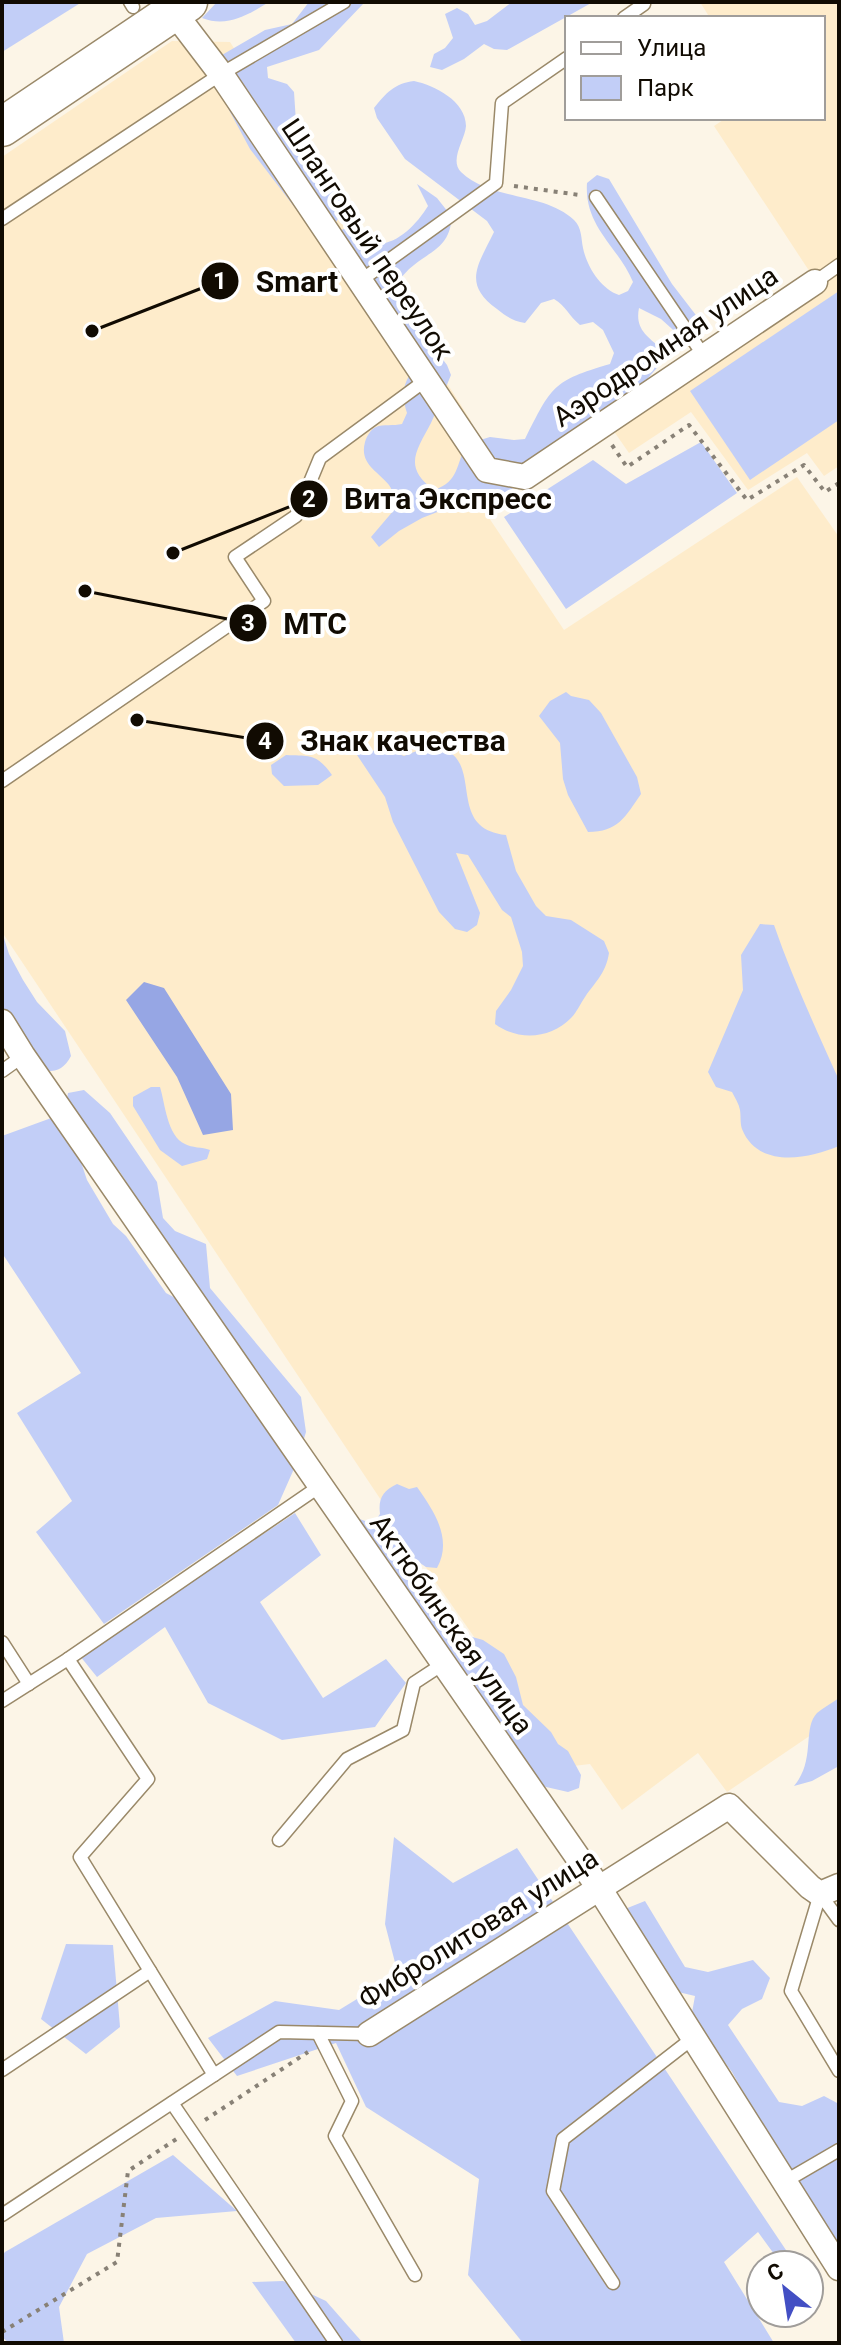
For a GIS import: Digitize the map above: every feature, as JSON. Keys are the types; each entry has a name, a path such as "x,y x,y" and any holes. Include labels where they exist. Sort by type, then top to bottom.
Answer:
{"main road":[{"path":"2,96 153,5"},
{"path":"2,127 153,5"}],"street":[{"name":"Шланговый переулок","path":"153,5 221,74 487,470 525,477"},
{"name":"Аэродромная улица","path":"525,477 815,282"},
{"name":"Актюбинская улица","path":"2,1022 599,1888 839,2268"},
{"name":"Фибролитовая улица","path":"369,2034 729,1806 810,1887 830,1890"}],"lane":[{"path":"2,219 221,74 344,2"},
{"path":"627,16 644,4"},
{"path":"360,281 496,183 502,103 565,59"},
{"path":"596,197 704,356"},
{"name":"Аэродромная улица","path":"815,282 839,265"},
{"path":"2,781 264,601 235,557 296,516 320,458 426,380"},
{"path":"2,1071 23,1056"},
{"path":"2,1701 320,1486"},
{"path":"2,1642 29,1684"},
{"path":"68,1659 148,1779 80,1857 214,2075"},
{"path":"279,1840 347,1759 403,1730 414,1683 443,1664"},
{"path":"830,1890 839,1920"},
{"path":"830,1890 791,1991 839,2071"},
{"path":"2,2070 150,1971"},
{"name":"Фибролитовая улица","path":"2,2215 279,2032 320,2038 369,2034"},
{"path":"320,2038 352,2101 335,2136 415,2275"},
{"path":"613,2283 553,2191 563,2139 693,2038"},
{"path":"172,2103 336,2343"},
{"path":"784,2182 839,2150"}],"path":[{"path":"496,183 596,197"},
{"path":"599,427 627,467 689,425 747,500 804,465 825,492 839,483"},
{"path":"2,2332 117,2262 128,2171 320,2038"}],"shaded area":[{"path":"700,2 839,2 839,466 824,476 807,453 748,490 691,412 629,453 613,430 823,292 714,126 723,120 825,120 825,16 709,16"},
{"path":"172,41 230,42 471,421 467,485 564,630 797,477 839,537 839,1716 727,1792 698,1753 622,1810 590,1764 565,1767 437,1584 2,932 2,157"},
{"path":"144,982 164,988 231,1094 233,1130 203,1135 177,1077 126,1000"}],"green space":[{"path":"2,2 82,2 2,52"},
{"path":"217,2 269,2 229,21 202,18"},
{"path":"309,2 369,2 364,3 319,50 267,67 268,78 287,84 294,92 296,122 303,142 342,199 344,209 333,227 312,230 250,149 208,71 215,59 265,30 292,24"},
{"path":"512,2 593,2 507,50 484,44 442,70 430,67 434,54 445,48 453,38 445,14 457,8 468,14 475,25 487,21"},
{"path":"414,81 439,90 461,109 466,126 457,156 461,172 487,188 548,205 574,220 580,230 591,270 606,288 619,295 628,291 633,282 596,224 588,198 587,183 597,175 609,179 672,284 702,323 704,336 692,341 681,337 661,319 639,308 640,326 661,348 663,361 633,395 610,409 503,496 422,518 379,547 371,537 394,510 393,497 389,485 367,462 365,442 376,427 402,424 407,413 404,387 411,373 335,238 343,229 354,229 364,239 374,243 394,240 413,225 428,206 417,184 437,198 452,217 444,241 396,283 451,375 415,458 418,474 434,490 453,477 467,444 490,437 525,439 548,396 556,388 576,375 610,364 614,353 603,330 593,322 580,325 554,299 541,303 525,323 514,320 486,300 476,282 476,274 494,232 487,221 405,159 377,118 374,108 386,94 401,84"},
{"path":"839,291 839,420 750,480 690,391"},
{"path":"701,442 737,493 566,609 504,517 593,460 626,484"},
{"path":"566,692 589,700 601,713 637,777 641,794 620,822 607,829 588,832 568,795 563,779 560,743 539,716 550,701"},
{"path":"429,746 448,751 458,761 475,819 486,829 506,835 516,871 536,906 546,916 571,920 604,941 609,953 603,971 573,1016 554,1030 524,1035 495,1024 496,1011 523,966 511,917 502,910 468,855 456,853 480,913 477,925 467,932 455,929 439,912 393,822 385,797 357,755 366,749 404,756"},
{"path":"286,755 313,758 332,775 318,785 284,786 272,774 271,765"},
{"path":"760,924 774,925 838,1078 839,1146 799,1157 772,1155 749,1142 742,1129 739,1108 732,1092 716,1087 708,1072 743,990 741,955"},
{"path":"2,932 9,954 37,1002 65,1031 71,1056 60,1069 42,1071 2,1006"},
{"path":"151,1087 160,1087 174,1134 188,1145 210,1150 207,1159 182,1166 160,1150 133,1106 133,1097"},
{"path":"84,1090 110,1113 157,1182 163,1218 175,1231 206,1244 210,1288 301,1397 306,1432 278,1505 104,1624 36,1532 72,1501 17,1413 81,1373 2,1253 2,1136 54,1117 113,1224 126,1236 166,1293 181,1301 182,1269 120,1172 65,1110 68,1093"},
{"path":"397,1484 409,1489 417,1487 435,1516 443,1546 437,1568 426,1567 405,1553 404,1565 421,1584 448,1627 483,1640 504,1654 516,1677 523,1705 568,1751 581,1775 579,1788 568,1792 533,1784 463,1713 420,1645 355,1553 342,1540 339,1522 349,1515 373,1524 380,1514 382,1496"},
{"path":"295,1513 321,1555 260,1602 323,1698 386,1659 406,1683 375,1727 282,1740 208,1703 165,1627 97,1677 80,1656"},
{"path":"839,1698 839,1766 812,1781 794,1786 805,1766 813,1720 817,1713"},
{"path":"394,1837 453,1883 517,1848 785,2249 770,2249 758,2232 724,2262 745,2296 745,2329 765,2329 774,2343 523,2343 468,2275 479,2179 366,2107 336,2043 237,2076 208,2038 275,2001 339,2010 398,1974 385,1924"},
{"path":"645,1901 685,1967 708,1972 753,1960 770,1978 762,1999 742,2009 728,2025 779,2102 802,2106 824,2096 839,2104 839,2263 732,2072 691,2018 695,1996 674,1991 620,1911"},
{"path":"66,1944 113,1945 120,2027 86,2054 41,2019"},
{"path":"173,2155 237,2211 156,2218 87,2254 59,2307 64,2343 9,2343 2,2337 2,2256 5,2252"},
{"path":"283,2281 326,2301 363,2343 296,2343 252,2282"}],"place":[{"name":"Smart","path":"92,331"},
{"name":"Вита Экспресс","path":"173,553"},
{"name":"МТС","path":"85,591"},
{"name":"Знак качества","path":"137,720"}]}
